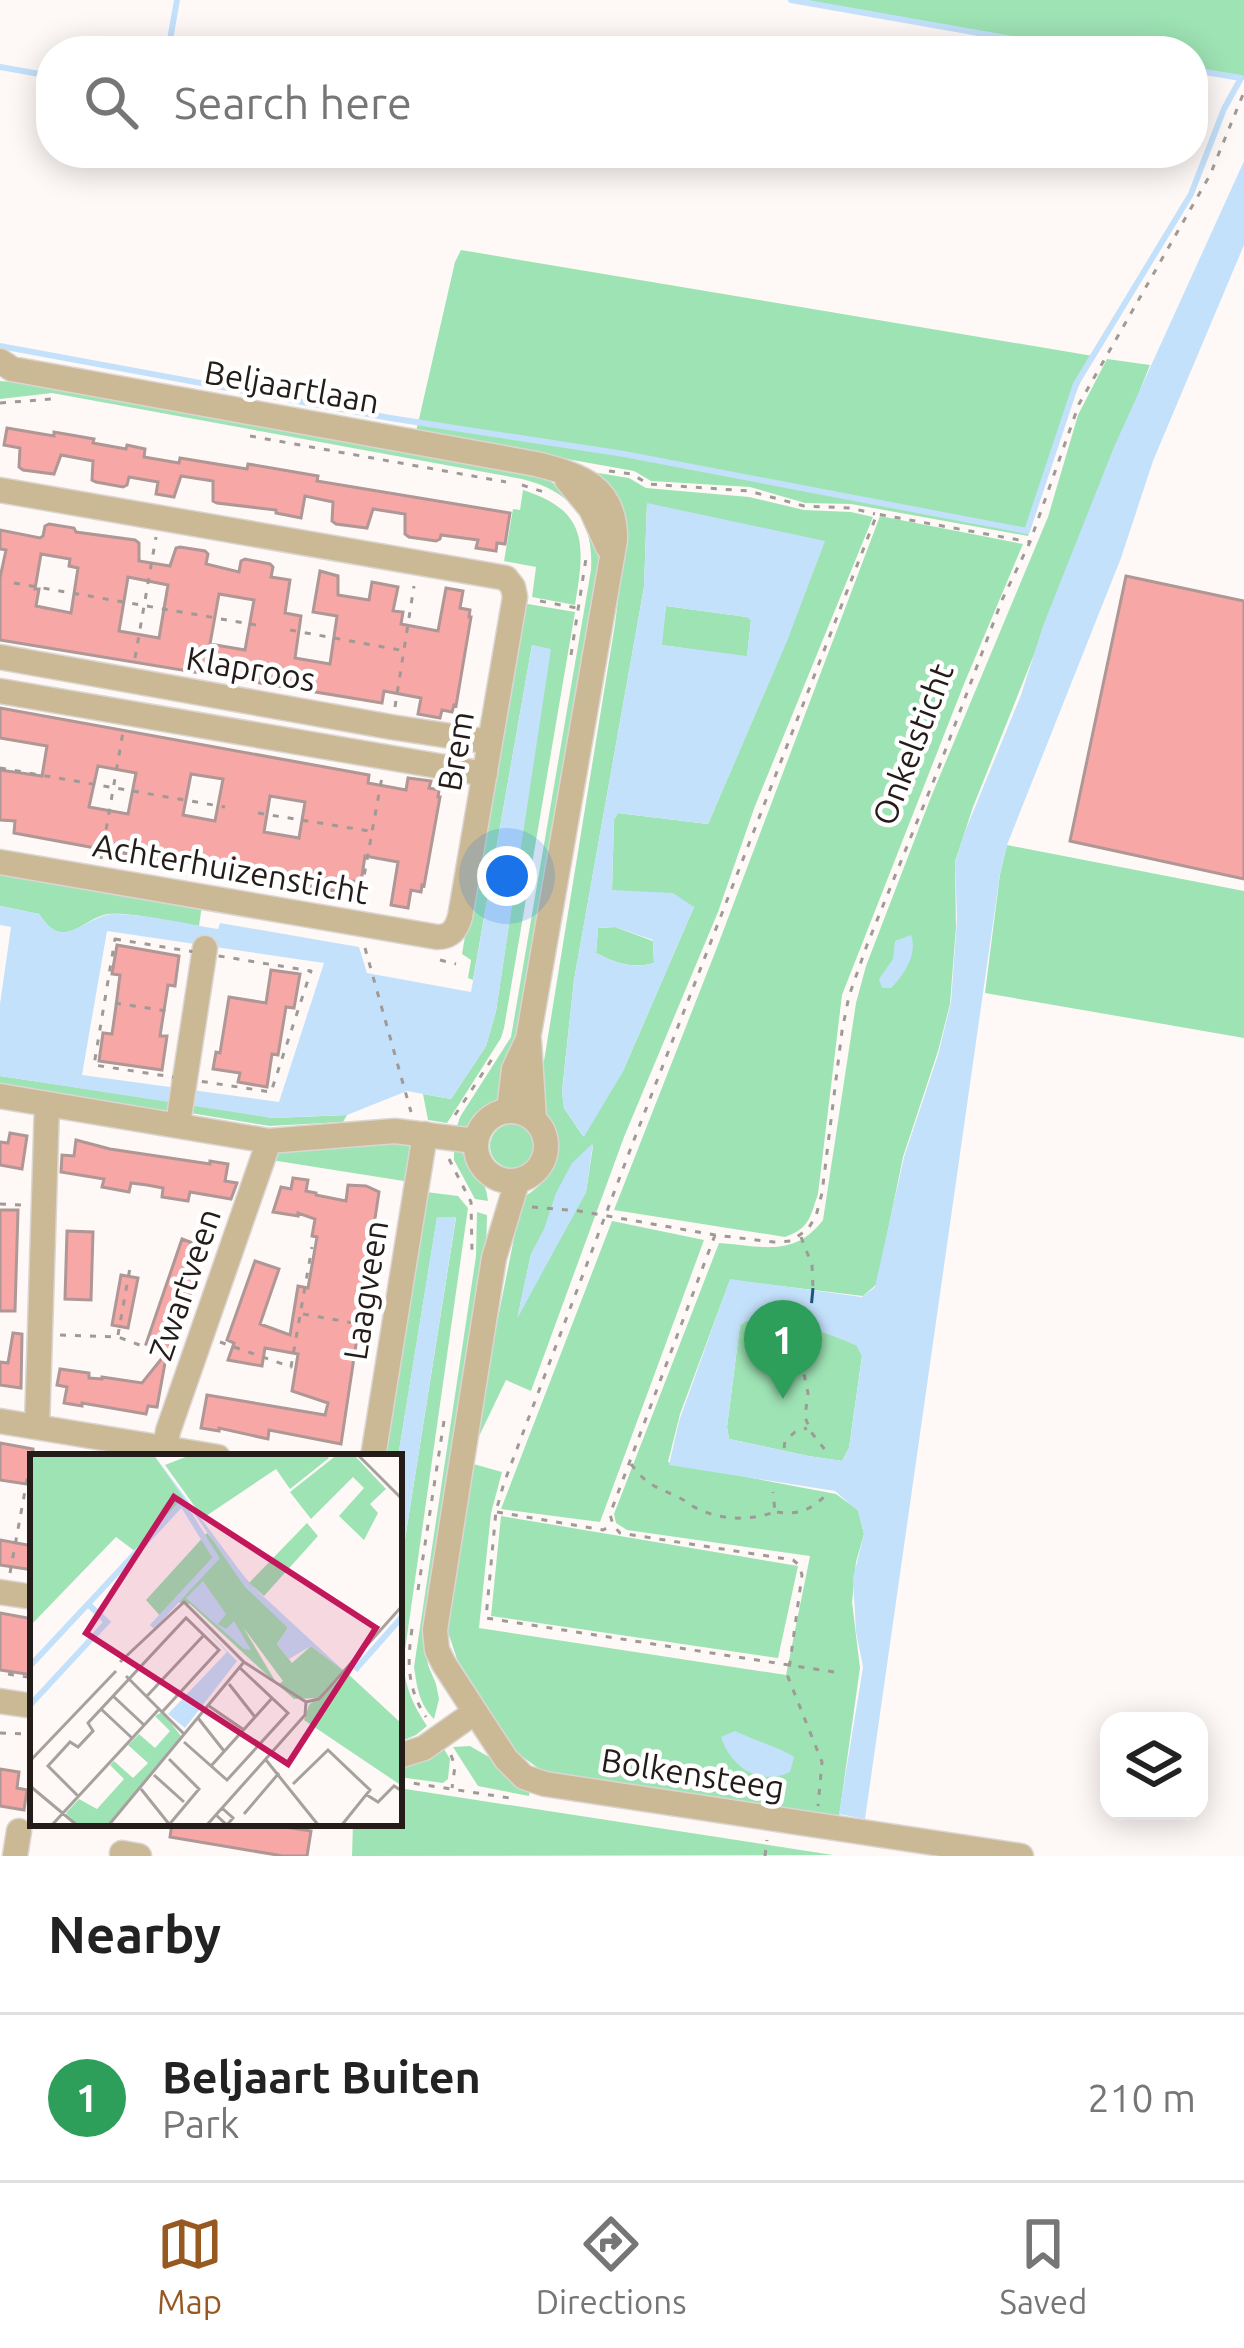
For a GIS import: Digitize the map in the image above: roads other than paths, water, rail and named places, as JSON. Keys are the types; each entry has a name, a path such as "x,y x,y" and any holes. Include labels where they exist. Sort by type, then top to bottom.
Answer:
{"street":[{"name":"Beljaartlaan","path":"4,367 560,470 584,478 603,497 615,523 528,1039 534,1119"},
{"name":"Brem","path":"0,490 417,561 511,587 460,917 450,935"},
{"name":"Klaproos","path":"0,657 490,742"},
{"name":"Klaproos","path":"0,691 485,774"},
{"name":"Achterhuizensticht","path":"0,862 436,937 450,935"},
{"path":"179,1118 205,948"},
{"name":"Beljaartlaan","path":"509,1110 514,1069 528,1039"},
{"path":"0,1096 179,1118 268,1141 395,1131 475,1141"},
{"path":"37,1427 47,1104"},
{"path":"509,1110 534,1119 544,1132 547,1148 532,1175 506,1180 484,1169 476,1156 481,1126 494,1114 509,1110"},
{"name":"Laagveen","path":"373,1454 425,1134"},
{"name":"Zwartveen","path":"165,1449 268,1141"},
{"path":"402,1755 424,1748 475,1712 437,1650 434,1630 506,1180"},
{"path":"0,1421 198,1454"},
{"path":"0,1701 30,1706"},
{"name":"Bolkensteeg","path":"475,1712 506,1759 524,1777 545,1784 1021,1856"}],"water":[{"path":"1244,161 1244,245 1153,461 1121,558 1007,845 1000,874 865,1819 839,1814 863,1667 853,1578 864,1534 858,1511 835,1491 669,1465 679,1421 730,1279 862,1297 875,1287 904,1157 951,1002 957,919 955,863 1114,447","holes":["746,1321 789,1324 857,1346 862,1357 849,1448 842,1461 729,1439 740,1325"]},
{"path":"647,503 825,541 708,824 618,813 614,819 612,890 673,893 694,907 623,1071 584,1137 564,1108 562,1092 574,980 644,587","holes":["666,606 747,617 751,620 747,656 662,645","615,927 653,940 654,963 624,964 596,953 598,928"]},
{"path":"532,645 551,649 496,1011 486,1046 451,1099 407,1091 347,1115 273,1118 0,1076 0,1004 11,927 0,925 0,906 39,914 60,932 107,915 127,914 218,929 220,923 359,947 367,973 471,992","holes":["107,931 324,963 279,1102 82,1075"]},
{"path":"911,935 909,964 891,988 882,988 879,979 893,959 895,941"},
{"path":"593,1143 586,1192 517,1319 531,1254 556,1193 572,1163"},
{"path":"437,1217 456,1217 402,1558 398,1454"},
{"path":"735,1731 794,1757 790,1772 768,1777 739,1765 721,1737"}],"waterway":[{"path":"171,36 177,0"},
{"path":"791,0 995,36"},
{"path":"0,67 36,73"},
{"path":"1208,72 1241,78 1208,150"},
{"path":"0,346 390,418 624,454 1027,531 1076,384 1191,194 1201,168"}],"place":[{"name":"Beljaart Buiten","path":"783,1399"}]}
